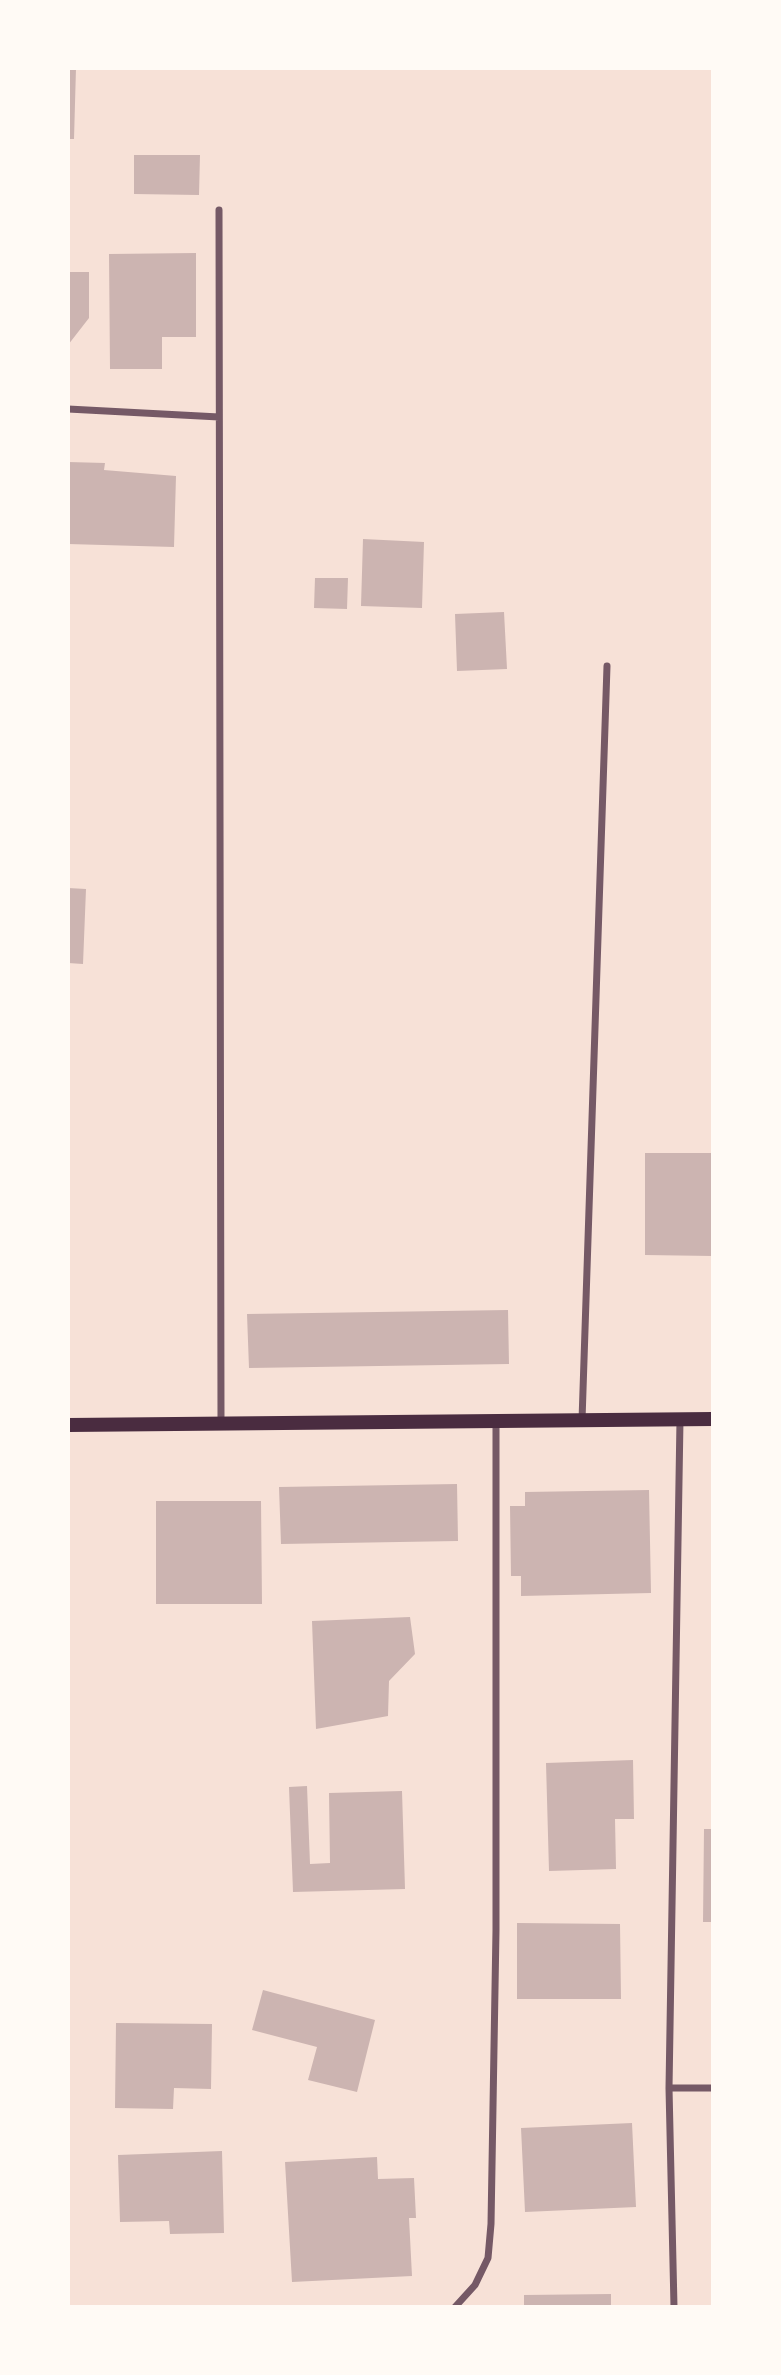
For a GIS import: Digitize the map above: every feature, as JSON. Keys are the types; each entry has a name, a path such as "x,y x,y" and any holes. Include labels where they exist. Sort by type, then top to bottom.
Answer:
{"main road":[{"path":"68,1426 713,1419"}],"street":[{"path":"219,211 221,1423"},
{"path":"68,409 219,417"},
{"path":"582,1420 607,666"},
{"path":"674,2307 669,2088 680,1420"},
{"path":"455,2307 475,2285 488,2258 491,2224 496,1930 496,1421"},
{"path":"669,2088 713,2088"}],"building":[{"path":"68,68 76,68 74,139 68,139"},
{"path":"134,155 200,155 199,195 134,194"},
{"path":"196,253 196,337 162,337 162,369 110,369 109,254"},
{"path":"68,272 89,272 89,318 68,345"},
{"path":"68,462 105,463 104,470 176,476 174,547 68,544"},
{"path":"363,539 424,542 422,608 361,606"},
{"path":"315,578 348,578 347,609 314,608"},
{"path":"504,612 507,669 457,671 455,614"},
{"path":"68,888 86,889 83,964 68,963"},
{"path":"645,1153 713,1153 713,1256 645,1255"},
{"path":"508,1310 509,1364 249,1368 247,1314"},
{"path":"457,1484 458,1541 281,1544 279,1487"},
{"path":"649,1490 651,1593 521,1596 521,1576 511,1576 510,1506 525,1506 525,1492"},
{"path":"156,1501 261,1501 262,1604 156,1604"},
{"path":"410,1617 415,1654 389,1681 388,1716 316,1729 312,1621"},
{"path":"633,1760 634,1819 615,1819 616,1869 549,1871 546,1763"},
{"path":"307,1786 310,1864 330,1863 329,1793 402,1791 405,1889 293,1892 289,1787"},
{"path":"704,1829 713,1829 713,1922 703,1922"},
{"path":"517,1923 620,1924 621,1999 517,1999"},
{"path":"263,1990 375,2020 357,2092 308,2080 317,2047 252,2030"},
{"path":"116,2023 212,2024 211,2089 174,2088 173,2109 115,2108"},
{"path":"632,2123 636,2207 525,2212 521,2128"},
{"path":"222,2151 224,2233 170,2234 169,2221 120,2222 118,2155"},
{"path":"377,2157 378,2179 414,2178 416,2218 409,2218 412,2276 292,2282 285,2162"},
{"path":"611,2294 611,2307 524,2307 524,2295"}]}
